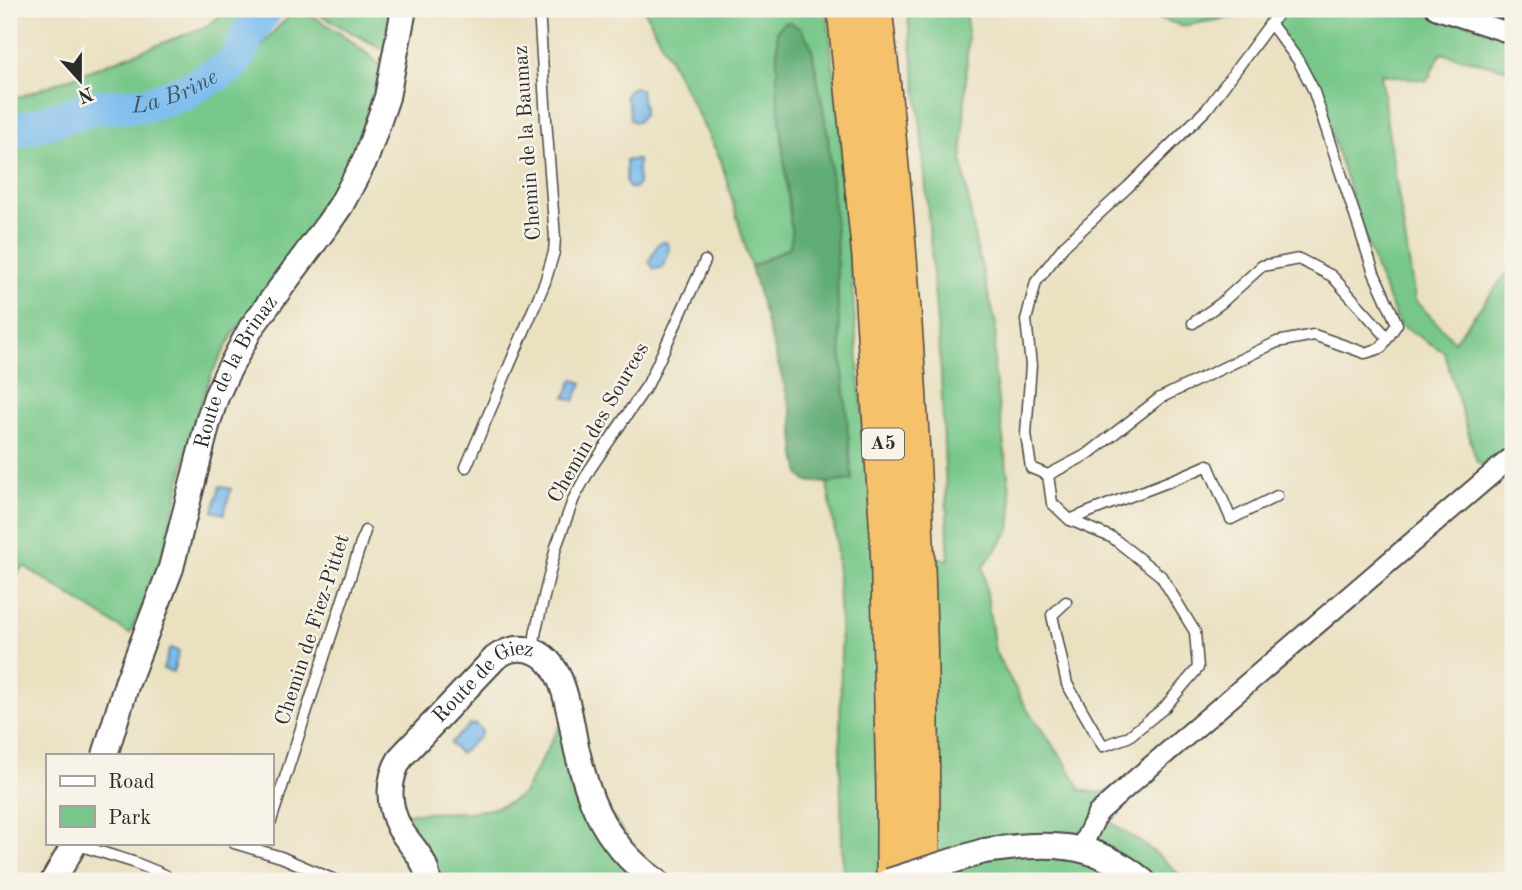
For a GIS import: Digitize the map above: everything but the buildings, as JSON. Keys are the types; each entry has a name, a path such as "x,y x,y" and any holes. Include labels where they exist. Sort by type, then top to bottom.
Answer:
{"highway":[{"name":"A5","path":"845,9 870,257 888,536 894,790 891,881"},
{"name":"A5","path":"874,9 899,255 912,456 920,671 922,881"}],"street":[{"name":"Route de la Brinaz","path":"105,754 127,683 174,559 216,397 251,328 341,205 366,158 387,97 404,9"},
{"path":"1438,10 1513,34"},
{"path":"1080,850 1098,813 1513,456"},
{"name":"Route de Giez","path":"428,881 422,859 395,818 390,787 394,768 402,756 502,652 520,648 533,650 556,670 570,713 582,771 600,818 622,851 656,881"},
{"path":"53,881 74,844"},
{"path":"891,881 984,851 1040,844 1106,856 1129,869 1143,881"}],"lane":[{"name":"Chemin de la Baumaz","path":"466,467 545,282 554,252 539,9"},
{"path":"1048,475 1031,468 1026,434 1031,365 1026,320 1036,282 1064,246 1207,109 1280,9"},
{"path":"1048,475 1088,454 1160,398 1277,342 1314,335 1365,353 1381,348 1397,324 1374,273 1313,89 1298,60 1270,23"},
{"path":"1192,323 1220,304 1262,266 1299,259 1332,276 1388,338"},
{"name":"Chemin des Sources","path":"533,650 556,547 574,498 590,469 648,384 705,261"},
{"path":"1070,520 1208,465 1231,519 1277,496"},
{"path":"1048,475 1052,503 1070,520 1113,538 1161,576 1195,632 1198,668 1164,708 1128,737 1103,746 1067,684 1052,615 1066,602"},
{"name":"Chemin de Fiez-Pittet","path":"273,818 365,531"},
{"path":"78,844 165,875"},
{"path":"237,844 281,858 337,881"}],"green space":[{"path":"230,9 256,9 239,43 222,66 173,93 139,101 93,98 9,122 9,101 205,27"},
{"path":"297,9 340,34 380,65 374,93 359,144 336,188 234,333 212,373 192,428 158,570 130,634 24,566 9,581 9,143 105,110 136,113 154,110 230,80"},
{"path":"309,9 391,9 384,50"},
{"path":"644,9 827,9 841,135 860,389 879,545 949,560 941,374 921,128 907,9 965,9 968,34 962,161 976,245 996,324 994,371 1012,506 1010,530 983,567 995,652 1028,711 1065,762 1081,790 1098,793 1129,785 1099,813 1164,860 1184,881 843,881 841,646 836,538 827,483 852,479 838,312 836,237 828,136 811,45 777,31 777,89 792,235 790,247 751,267 721,160"},
{"path":"1133,9 1251,9 1238,16 1182,26"},
{"path":"1287,9 1420,9 1513,38 1513,71 1441,53 1427,81 1381,74 1415,300 1454,341 1513,266 1513,452 1494,470 1477,462 1444,352 1399,324 1377,272 1316,88 1272,23"},
{"path":"1466,9 1501,9 1502,21"},
{"path":"790,22 802,30 811,45 828,136 836,237 838,312 852,480 827,483 806,481 800,475 792,413 751,267 790,247 792,235 777,89 777,31 784,23"},
{"path":"570,713 582,771 656,881 428,881 395,818 414,813 491,809 510,802 523,794 557,731"}],"water":[{"path":"634,87 641,91 644,111 637,122 630,120 625,96 629,89"},
{"path":"626,160 638,160 638,184 635,188 629,188 626,183"},
{"path":"662,242 668,245 668,255 662,268 654,269 649,262 658,244"},
{"path":"573,379 582,383 574,401 565,397"},
{"path":"220,486 231,489 224,514 213,511"},
{"path":"170,648 179,651 173,672 163,669"},
{"path":"471,724 475,724 482,731 481,735 460,754 450,743"}],"waterway":[{"name":"La Brine","path":"9,133 95,107 144,105 184,92 235,62 256,21 266,9"}]}
